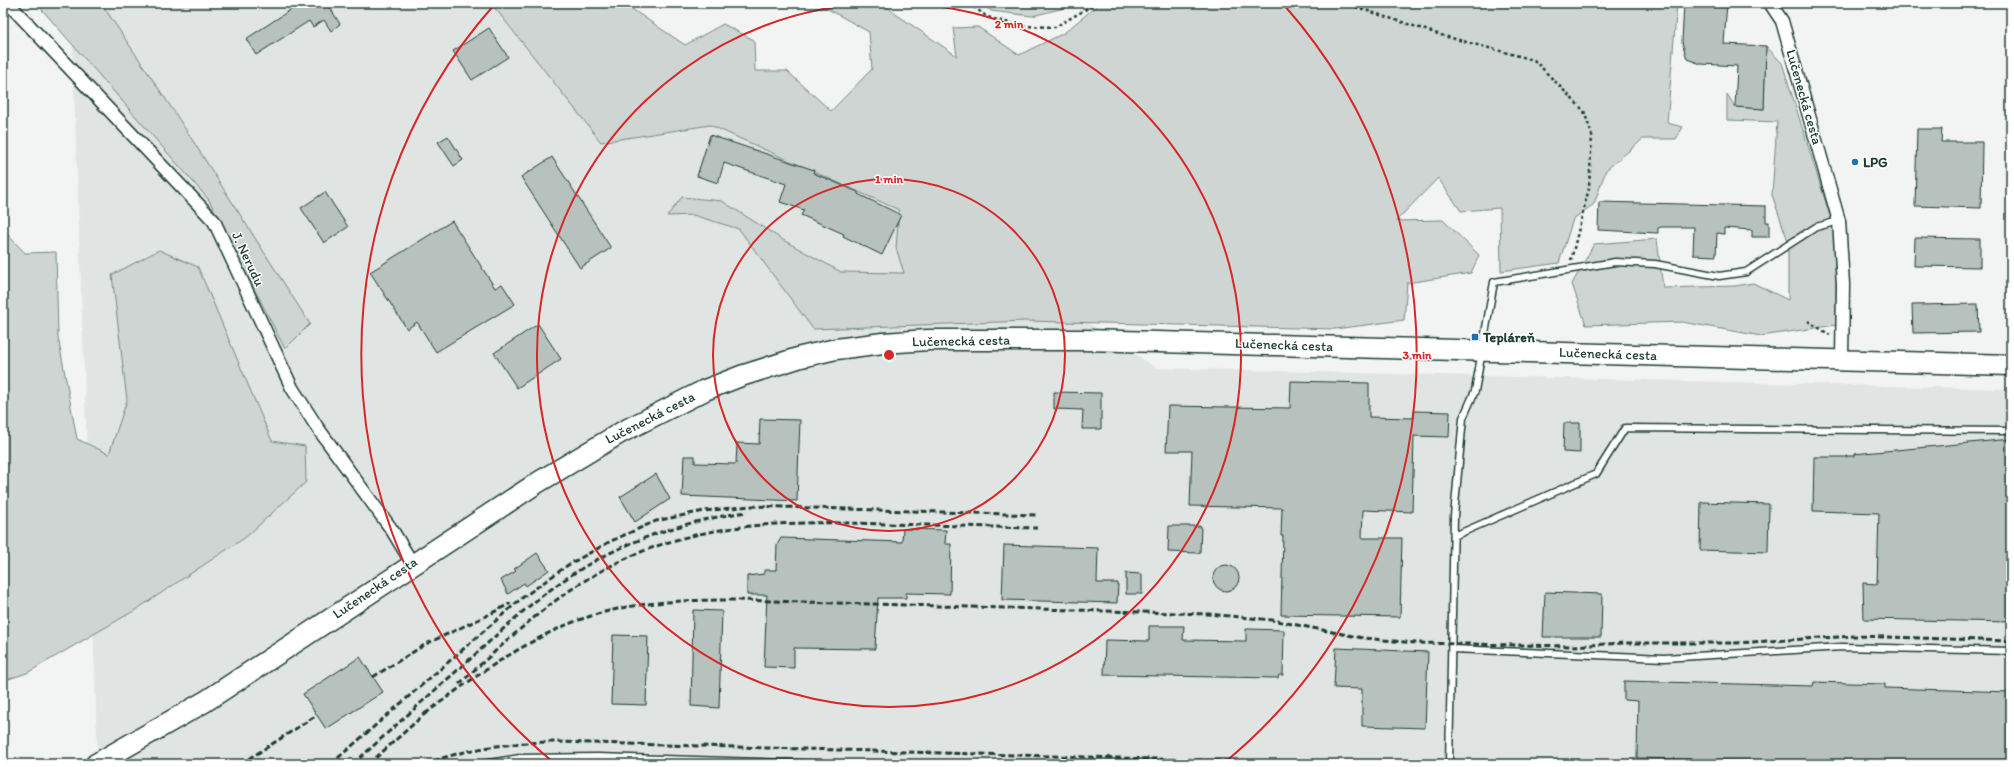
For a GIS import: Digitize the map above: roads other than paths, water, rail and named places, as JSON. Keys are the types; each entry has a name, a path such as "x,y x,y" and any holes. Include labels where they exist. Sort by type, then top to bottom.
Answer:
{"main road":[{"name":"Lučenecká cesta","path":"96,764 206,701 412,564 573,460 636,425 705,390 741,376 801,357 836,349 883,343 928,340 1028,339 2011,365"}],"street":[{"name":"J. Nerudu","path":"8,3 214,221 292,388 317,427 392,530 412,564"},
{"name":"Lučenecká cesta","path":"1770,3 1782,21 1839,221 1843,284 1842,360"}],"lane":[{"path":"1450,764 1454,536 1463,418 1475,391 1494,282 1569,270 1599,263 1636,262 1673,267 1704,274 1733,275 1746,272 1816,227 1839,221"},
{"path":"1454,536 1596,474 1625,428 2011,431"},
{"path":"1452,648 1664,658 1842,647 2011,651"},
{"path":"483,764 520,758 597,757 823,764"}],"railway":[{"path":"331,764 522,598 568,565 611,541 656,521 704,511 750,506 1038,515"},
{"path":"353,764 518,615 572,574 619,549 669,529 721,516 747,512"},
{"path":"459,684 511,637 565,593 605,569 639,553 673,541 707,532 777,524 849,523 1037,528"},
{"path":"425,714 462,686 505,658 570,623 627,607 663,602 699,600 1208,614 1272,620 1363,638 1415,643 1572,646 1624,643 1734,643 1856,636 2011,641"},
{"path":"373,677 426,644 511,603"},
{"path":"369,764 429,710"},
{"path":"241,764 317,715"},
{"path":"425,764 441,758 474,750 541,742 1330,764"}],"place":[{"name":"LPG","path":"1855,162"},
{"name":"Tepláreň","path":"1475,337"}]}
